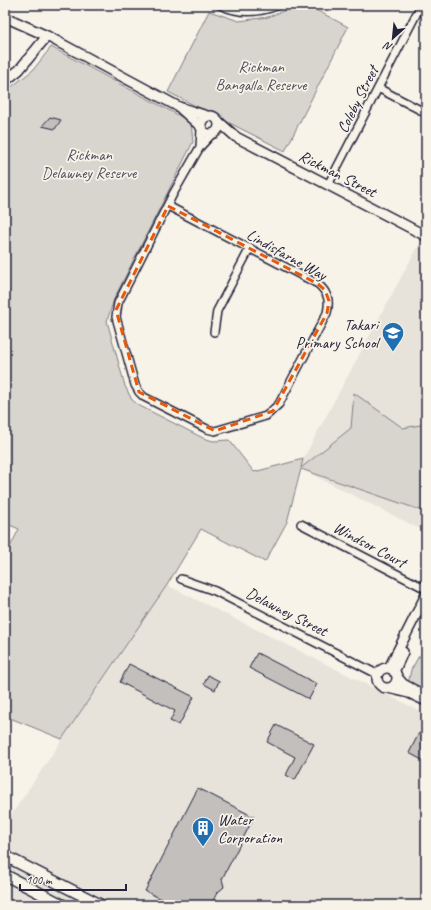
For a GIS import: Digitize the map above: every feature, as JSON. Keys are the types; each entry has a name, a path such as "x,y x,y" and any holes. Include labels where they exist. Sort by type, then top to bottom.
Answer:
{"main road":[{"path":"5,856 101,905"},
{"path":"5,875 63,905"}],"street":[{"path":"220,5 243,12 264,11 279,5"},
{"name":"Coleby Street","path":"328,185 421,5"},
{"path":"5,17 47,36 179,107 214,117 218,122 218,128 214,133 206,134 201,127 179,107"},
{"path":"5,81 18,70 47,36"},
{"path":"378,88 426,113"},
{"path":"201,127 202,120 207,116"},
{"name":"Rickman Street","path":"218,122 236,137 426,236"},
{"name":"Lindisfarne Way","path":"200,147 201,127"},
{"name":"Rickman Street","path":"214,133 236,137"},
{"name":"Lindisfarne Way","path":"168,206 318,284 325,290 329,301 327,313 279,404 266,416 215,431 207,429 144,397 135,385 116,317 118,303 168,206 200,147 214,133"},
{"path":"214,332 217,311 250,248"},
{"name":"Windsor Court","path":"301,524 426,589"},
{"name":"Delawney Street","path":"181,579 215,591 377,674"},
{"path":"388,688 393,685 393,672 426,595"},
{"path":"393,672 426,606"},
{"path":"426,696 403,684 393,672 381,670 377,674 378,683 384,687 399,690 426,702"}],"highlighted area":[{"path":"168,206 318,284 325,290 329,301 327,313 273,411 215,431 139,392 116,310"}],"shaded area":[{"name":"Takari Primary School","path":"419,244 426,247 426,532 301,469 303,459"},
{"path":"167,585 426,714 426,905 5,905 5,824"}],"green space":[{"name":"Rickman Bangalla Reserve","path":"298,5 307,5 348,27 285,151 168,92 209,11 239,21 268,17"},
{"name":"Rickman Delawney Reserve","path":"51,47 191,122 193,142 114,299 107,321 125,386 132,400 140,406 203,438 213,441 229,440 254,472 303,459 301,468 351,428 354,393 403,428 426,424 426,476 424,474 426,512 301,469 287,522 265,562 201,529 167,585 62,739 5,716 5,557 19,529 5,523 5,92 33,70"},
{"path":"419,656 426,659 426,693 408,684 411,670"}],"building":[{"path":"50,117 61,120 55,129 42,126"},
{"path":"257,653 317,684 309,699 249,668"},
{"path":"129,664 194,697 179,725 170,721 175,711 120,682"},
{"path":"208,675 219,681 215,690 204,684"},
{"path":"276,725 314,744 295,780 286,775 295,757 267,742"},
{"path":"419,733 426,737 426,762 409,753"},
{"name":"Water Corporation","path":"198,788 254,817 222,879 224,887 217,893 211,905 174,905 145,891"}],"place":[{"name":"Takari Primary School","path":"393,352"},
{"name":"Water Corporation","path":"203,848"}]}
